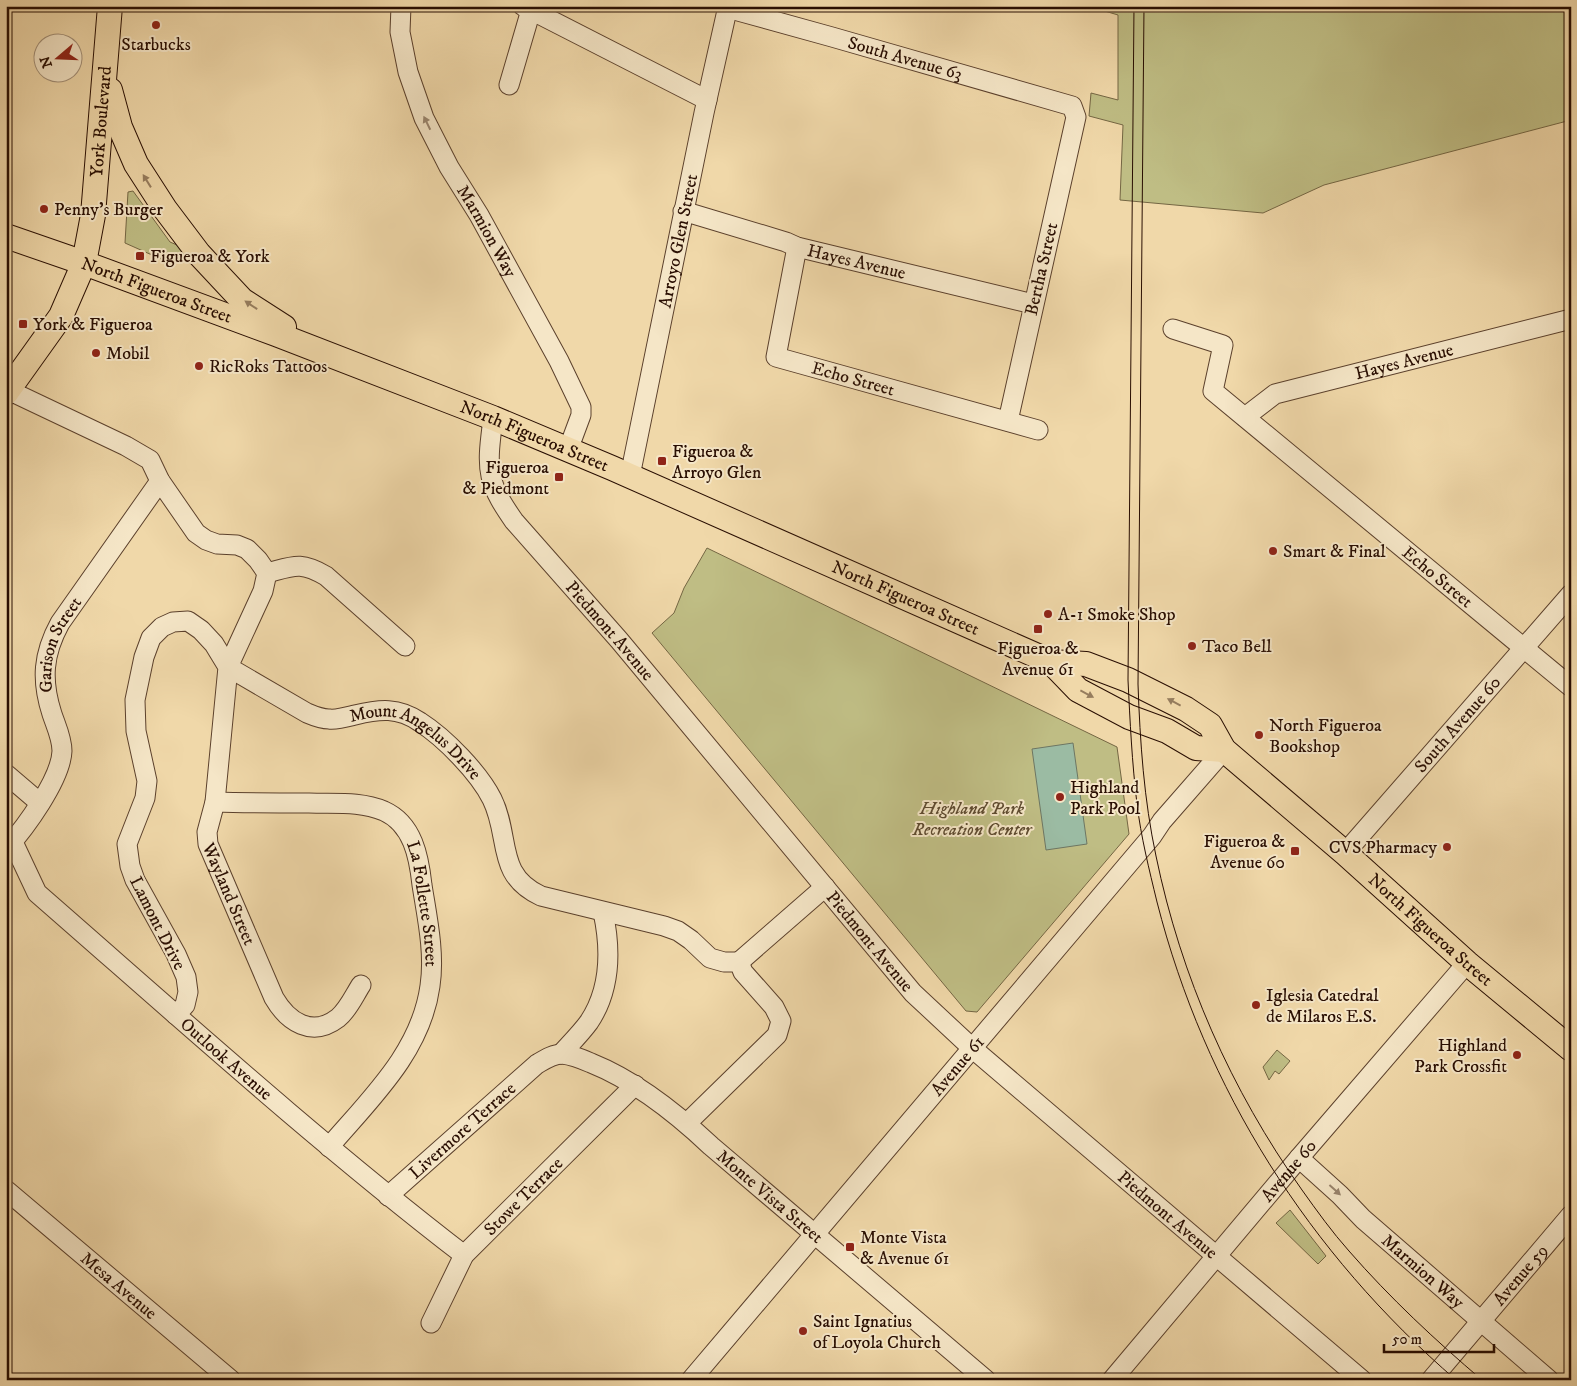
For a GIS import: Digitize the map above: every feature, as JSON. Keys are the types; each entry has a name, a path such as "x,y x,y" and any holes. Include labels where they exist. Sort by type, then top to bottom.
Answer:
{"main road":[{"name":"York Boulevard","path":"7,391 61,316 84,263 93,215 106,74 110,6"},
{"path":"106,74 120,127 136,164 170,217 199,254 242,300 320,352"},
{"name":"North Figueroa Street","path":"6,236 84,263 493,418 630,476 1051,662 1086,664 1128,680 1161,696 1186,709 1210,725 1224,750 1345,853 1467,962 1571,1049"},
{"name":"North Figueroa Street","path":"1051,662 1078,690 1130,716 1167,731 1196,748 1224,750"}],"street":[{"name":"Marmion Way","path":"400,6 400,32 408,72 424,118 449,167 484,224 578,399 582,415 568,450"},
{"name":"Arroyo Glen Street","path":"630,476 683,212 727,7"},
{"name":"South Avenue 63","path":"727,7 1072,106 1076,117"},
{"path":"509,85 527,8 707,100"},
{"name":"Bertha Street","path":"1008,421 1076,117"},
{"name":"Hayes Avenue","path":"683,212 786,242 797,247 1033,304"},
{"name":"Echo Street","path":"797,247 776,357 1038,430"},
{"name":"Hayes Avenue","path":"1245,417 1275,394 1571,319"},
{"name":"Echo Street","path":"1173,329 1223,345 1213,391 1571,687"},
{"path":"7,391 139,453 150,460 160,481 196,533 206,540 217,544 237,545 247,549 267,573"},
{"name":"Piedmont Avenue","path":"493,418 489,456 491,478 510,514 619,640 913,993 972,1048 1362,1380"},
{"name":"Garison Street","path":"10,845 40,803 58,772 62,751 59,732 47,694 45,673 50,641 60,623 160,481"},
{"path":"267,573 296,566 311,568 326,576 406,646"},
{"path":"228,667 262,591 267,573"},
{"name":"South Avenue 60","path":"1345,853 1571,594"},
{"name":"Lamont Drive","path":"176,1015 185,1005 188,992 186,977 176,954 135,880 130,866 127,844 139,817 145,798 147,781 136,731 135,700 144,656 151,638 162,627 173,622 188,622 201,630 214,644 228,667"},
{"name":"Wayland Street","path":"228,667 214,802 207,832 208,844 274,998 281,1010 291,1020 305,1026 318,1026 330,1023 340,1017 361,986"},
{"name":"Mount Angelus Drive","path":"228,667 307,713 319,718 330,720 374,710 388,709 419,721 445,741 484,784 497,808 513,872 529,891 541,896 664,926 678,931 710,958 724,962 739,962"},
{"name":"Avenue 61","path":"691,1380 1224,750"},
{"path":"6,774 40,803"},
{"name":"La Follette Street","path":"214,802 360,803 385,812 400,823 414,844 420,866 431,959 430,986 423,1018 417,1033 396,1068 329,1147"},
{"name":"Outlook Avenue","path":"10,845 37,893 329,1147 464,1255"},
{"path":"687,1123 777,1034 781,1021 774,1007 743,972 739,962 825,887"},
{"path":"560,1054 590,1021 606,980 609,959 607,930 603,912"},
{"name":"Avenue 60","path":"1112,1380 1467,962"},
{"name":"Livermore Terrace","path":"388,1196 537,1064 560,1054"},
{"name":"Monte Vista Street","path":"560,1054 578,1058 613,1072 635,1085 687,1123 711,1146 986,1380"},
{"name":"Stowe Terrace","path":"431,1323 464,1255 635,1085"},
{"name":"Marmion Way","path":"1299,1158 1340,1195 1363,1219 1549,1380"},
{"name":"Mesa Avenue","path":"6,1190 231,1380"},
{"name":"Avenue 59","path":"1431,1380 1571,1215"}],"green space":[{"path":"1088,6 1129,6 1139,10 1153,6 1571,6 1571,120 1324,185 1263,213 1120,200 1123,125 1089,116 1091,93 1118,100 1118,15"},
{"path":"133,191 170,242 177,245 184,253 170,263 125,243 128,192"},
{"name":"Highland Park Recreation Center","path":"707,548 1117,747 1129,834 977,1012 966,1011 652,633 674,613 684,588"},
{"path":"1277,1050 1290,1061 1279,1074 1275,1071 1269,1080 1263,1067"},
{"path":"1290,1210 1326,1256 1318,1264 1276,1223"}],"shaded area":[{"name":"Highland Park Pool","path":"1073,743 1087,844 1046,850 1032,749"}],"tram line":[{"path":"1134,6 1128,680 1132,758 1137,804 1151,877 1178,971 1203,1038 1234,1102 1269,1164 1309,1223 1354,1278 1403,1331 1456,1380"},
{"path":"1144,6 1138,684 1141,749 1146,792 1156,856 1167,901 1179,945 1212,1031 1231,1072 1276,1152 1325,1221 1380,1285 1447,1350 1482,1380"}],"place":[{"name":"Starbucks","path":"156,25"},
{"name":"Penny's Burger","path":"44,209"},
{"name":"Figueroa & York","path":"140,256"},
{"name":"York & Figueroa","path":"23,324"},
{"name":"Mobil","path":"96,353"},
{"name":"RicRoks Tattoos","path":"199,366"},
{"name":"Figueroa & Arroyo Glen","path":"662,461"},
{"name":"Figueroa & Piedmont","path":"559,477"},
{"name":"Smart & Final","path":"1273,551"},
{"name":"A-1 Smoke Shop","path":"1048,614"},
{"name":"Figueroa & Avenue 61","path":"1038,629"},
{"name":"Taco Bell","path":"1192,646"},
{"name":"North Figueroa Bookshop","path":"1259,735"},
{"name":"Highland Park Pool","path":"1060,797"},
{"name":"CVS Pharmacy","path":"1447,847"},
{"name":"Figueroa & Avenue 60","path":"1295,851"},
{"name":"Iglesia Catedral de Milaros E.S.","path":"1256,1005"},
{"name":"Highland Park Crossfit","path":"1517,1055"},
{"name":"Monte Vista & Avenue 61","path":"850,1247"},
{"name":"Saint Ignatius of Loyola Church","path":"803,1331"}]}
